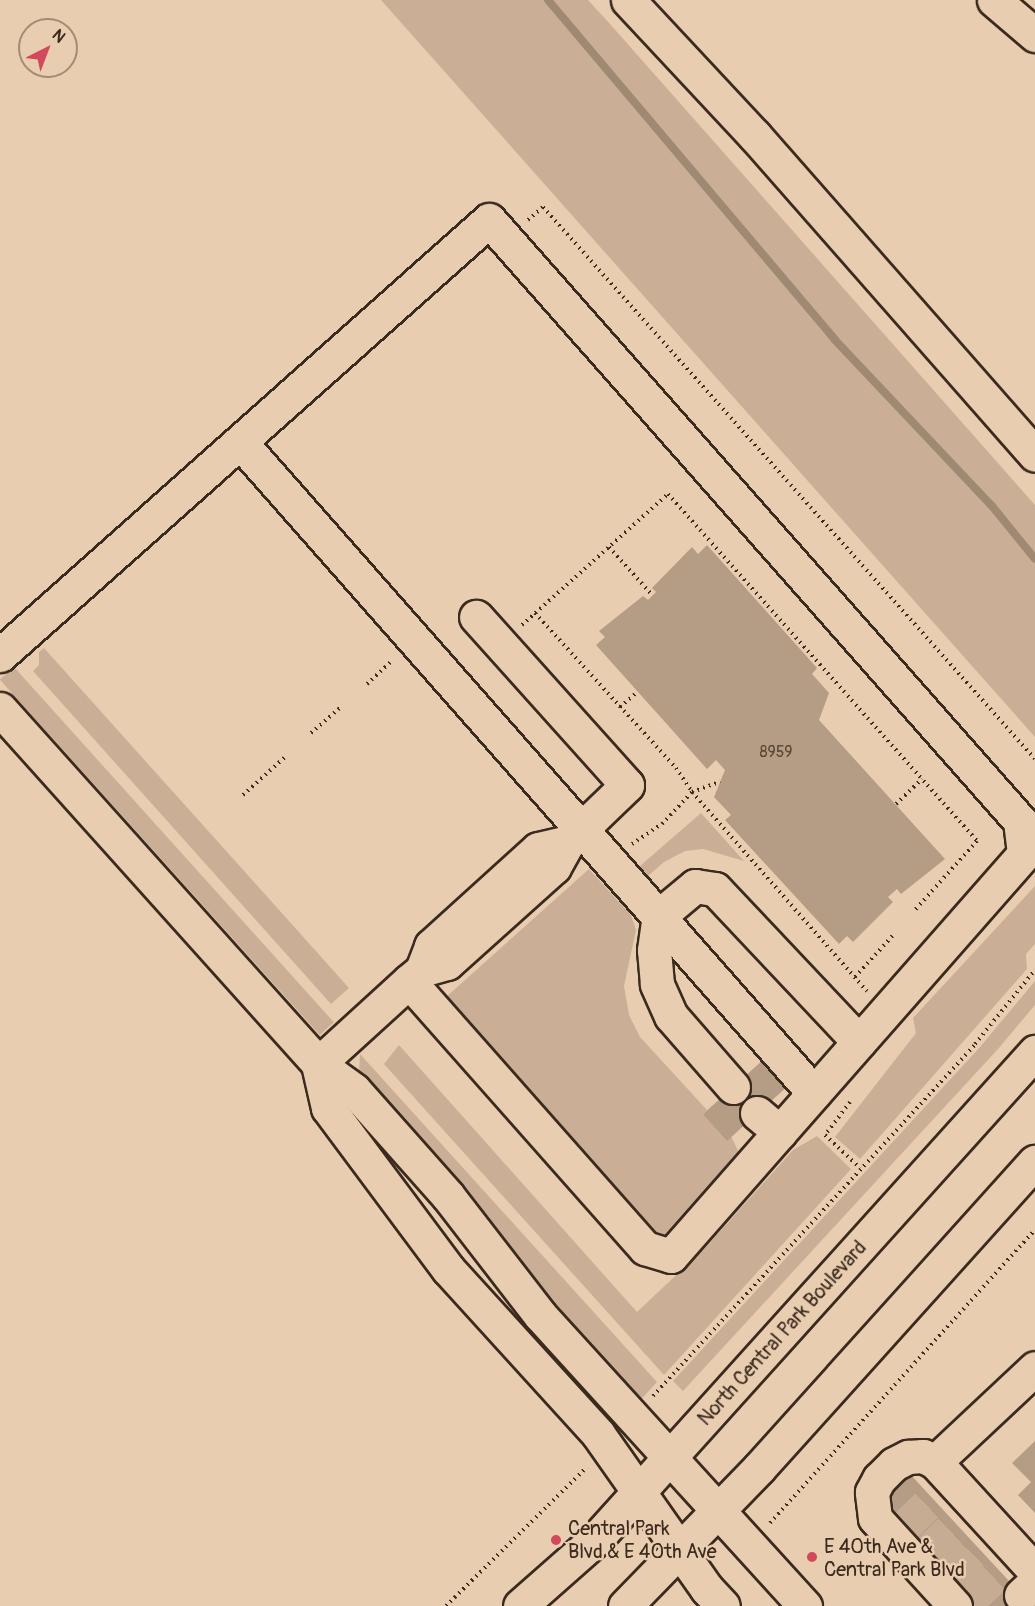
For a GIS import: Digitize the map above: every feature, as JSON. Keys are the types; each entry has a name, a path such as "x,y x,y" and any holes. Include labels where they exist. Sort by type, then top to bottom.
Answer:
{"main road":[{"path":"628,0 755,136 1035,455"},
{"path":"994,0 1035,35"},
{"path":"0,655 489,220 1020,821 1023,854 814,1093 769,1122 671,1256 645,1248 416,975"},
{"path":"240,442 575,835 659,916 814,1093"},
{"path":"318,1064 416,975 447,963 554,867 575,835 627,785 476,617"},
{"path":"0,709 318,1064 354,1090 448,1196 540,1315 805,1606"},
{"path":"733,1087 671,1016 657,984 654,950 659,916 695,886 715,889 859,1042"},
{"name":"North Central Park Boulevard","path":"520,1606 596,1539 1035,1052"},
{"path":"318,1064 328,1108 448,1269 598,1434 680,1550 723,1606"},
{"path":"624,1606 719,1510 1035,1162"},
{"path":"940,1480 1033,1357"},
{"path":"955,1595 898,1533 875,1518 871,1506 879,1479 894,1464 908,1457 923,1456 965,1514 1022,1575"}],"path":[{"path":"519,228 543,207 1035,759"},
{"path":"520,627 668,494 977,841 914,911"},
{"path":"609,547 652,595"},
{"path":"535,613 676,768 692,792 871,995"},
{"path":"367,684 397,657"},
{"path":"620,707 637,692"},
{"path":"311,734 341,707"},
{"path":"243,795 285,757"},
{"path":"896,804 922,779"},
{"path":"627,848 662,824 692,792 720,782"},
{"path":"855,977 895,933"},
{"path":"645,1404 975,1044 1035,970"},
{"path":"853,1097 825,1135 860,1168"},
{"path":"781,1511 1035,1230"},
{"path":"446,1606 591,1464"}],"shaded area":[{"path":"381,0 588,0 610,24 1035,505 1035,737"},
{"path":"44,648 349,988 331,1004 33,671 39,665 39,652"},
{"path":"14,667 334,1022 320,1035 0,680"},
{"path":"701,813 744,861 703,849 685,851 664,862 648,876 640,866"},
{"path":"589,869 631,915 636,930 624,986 629,1015 640,1037 707,1110 703,1114 726,1140 731,1136 739,1153 735,1163 671,1234 662,1237 655,1235 445,998"},
{"path":"1035,886 1035,944 1026,954 1027,969 860,1159 835,1137 916,1033 913,1018"},
{"path":"1035,981 1035,1005 998,1049 683,1391 673,1381 980,1047"},
{"path":"399,1045 637,1312 705,1248 793,1150 817,1136 851,1169 664,1375 384,1064"},
{"path":"360,1054 657,1382 637,1404 552,1311 466,1193 359,1073"}],"building":[{"path":"707,545 817,668 812,674 829,693 819,720 945,859 901,894 897,889 888,897 893,902 853,942 847,936 839,944 725,820 731,815 714,797 725,770 716,760 707,769 596,645 605,637 599,631 643,596 648,600 656,592 652,588 692,547 698,554"},
{"path":"763,1060 787,1087 727,1141 703,1114"},
{"path":"1035,1441 1035,1513 1018,1495 1031,1482 1012,1463"},
{"path":"910,1474 1032,1606 975,1606 926,1553 879,1502"}],"waterway":[{"path":"548,0 835,340 992,506 1035,559"}],"tunnel":[{"path":"903,1528 933,1499"},
{"path":"926,1553 956,1524"},
{"path":"949,1577 978,1547"},
{"path":"970,1600 1000,1572"}],"place":[{"name":"Central Park Blvd & E 40th Ave","path":"556,1540"},
{"name":"E 40th Ave & Central Park Blvd","path":"812,1557"}]}
